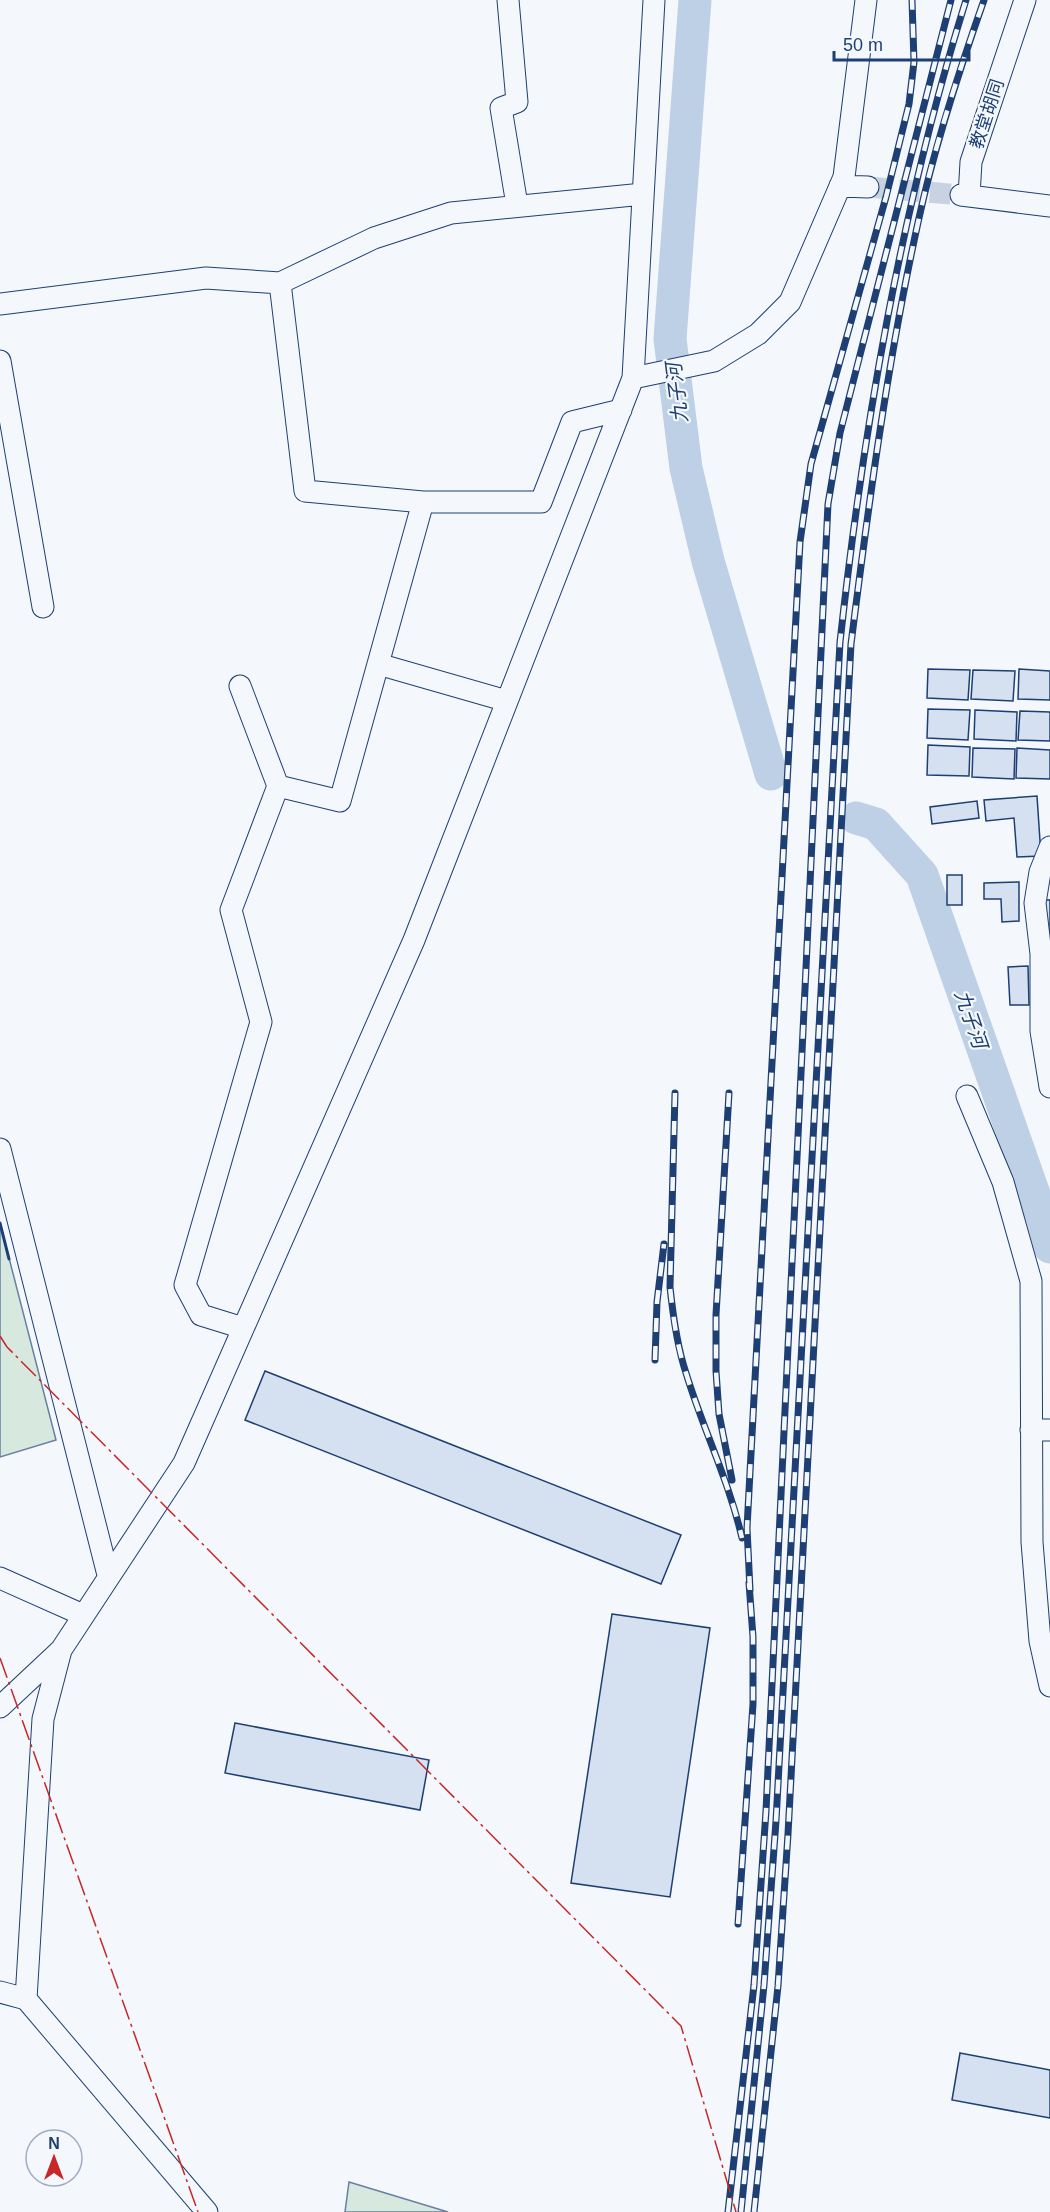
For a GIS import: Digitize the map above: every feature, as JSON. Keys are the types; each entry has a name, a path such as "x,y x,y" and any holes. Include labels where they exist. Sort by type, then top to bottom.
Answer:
{"street":[{"path":"508,0 518,102 501,108 518,205"},
{"path":"0,1707 61,1650 108,1575 184,1463 414,940 634,378 654,0"},
{"path":"634,378 714,361 758,334 790,302 844,177 866,0"},
{"name":"教堂胡同","path":"1025,0 971,162 965,196 1050,206"},
{"path":"840,186 868,187"},
{"path":"0,303 206,278 280,284 374,238 451,213 643,194"},
{"path":"280,284 305,491 423,502 541,502 572,422 621,410"},
{"path":"0,361 43,607"},
{"path":"278,786 340,801 423,502"},
{"path":"378,664 507,701"},
{"path":"240,686 278,786 231,910 261,1022 185,1285 201,1315 243,1328"},
{"path":"1050,847 1040,872 1035,903 1041,954 1041,1031 1050,1087"},
{"path":"967,1096 1002,1182 1030,1281 1041,1430 1032,1542 1040,1641 1050,1686"},
{"path":"0,1149 108,1575"},
{"path":"0,1578 83,1615"},
{"path":"26,1999 43,1719 61,1650"},
{"path":"0,1992 26,1999 207,2212"}],"shaded area":[{"path":"0,1223 56,1440 0,1457"},
{"path":"349,2182 448,2212 345,2212"}],"building":[{"path":"928,669 970,670 968,700 927,698"},
{"path":"1019,669 1050,671 1050,700 1018,699"},
{"path":"973,670 1015,671 1013,701 971,699"},
{"path":"928,709 970,710 968,740 927,738"},
{"path":"975,710 1017,712 1016,741 974,739"},
{"path":"1020,711 1050,712 1050,741 1018,740"},
{"path":"928,745 970,747 969,776 927,775"},
{"path":"973,748 1015,749 1014,779 972,777"},
{"path":"1017,748 1050,750 1050,779 1016,778"},
{"path":"1037,796 1041,856 1017,857 1014,818 986,821 984,800"},
{"path":"977,801 979,818 932,824 930,807"},
{"path":"947,875 962,875 962,905 947,905"},
{"path":"1019,882 1019,921 1002,922 1001,899 984,899 984,883"},
{"path":"1044,900 1050,900 1050,956"},
{"path":"1028,966 1029,1005 1010,1005 1008,967"},
{"path":"265,1371 681,1535 661,1584 245,1420"},
{"path":"612,1614 710,1628 670,1897 571,1883"},
{"path":"235,1723 429,1760 420,1810 225,1773"},
{"path":"960,2053 1050,2070 1050,2118 952,2100"}],"waterway":[{"name":"九子河","path":"695,0 670,339 686,468 708,561 771,774"},
{"name":"九子河","path":"856,818 876,824 922,875 1043,1220 1050,1247"}],"tunnel":[{"path":"868,187 961,195"}],"railway":[{"path":"750,1590 747,1528 800,542 811,464 886,197 909,104 914,62 912,0"},
{"path":"728,2212 754,1985 766,1811 828,504 840,433 951,0"},
{"path":"741,2212 764,1985 776,1821 840,642 861,479 888,318 922,158 966,0"},
{"path":"754,2212 778,1986 788,1834 851,644 880,430 908,271 925,190 940,135 984,0"},
{"path":"675,1093 670,1287 674,1320 686,1373 730,1496 742,1538"},
{"path":"729,1093 716,1315 716,1371 719,1414 732,1480"},
{"path":"655,1360 657,1302 664,1244"},
{"path":"738,1924 753,1704 753,1637 749,1583"}],"wall":[{"path":"0,1223 9,1259"}],"power":[{"path":"0,1336 7,1347 681,2026 736,2212"},
{"path":"0,1658 198,2212"}]}
